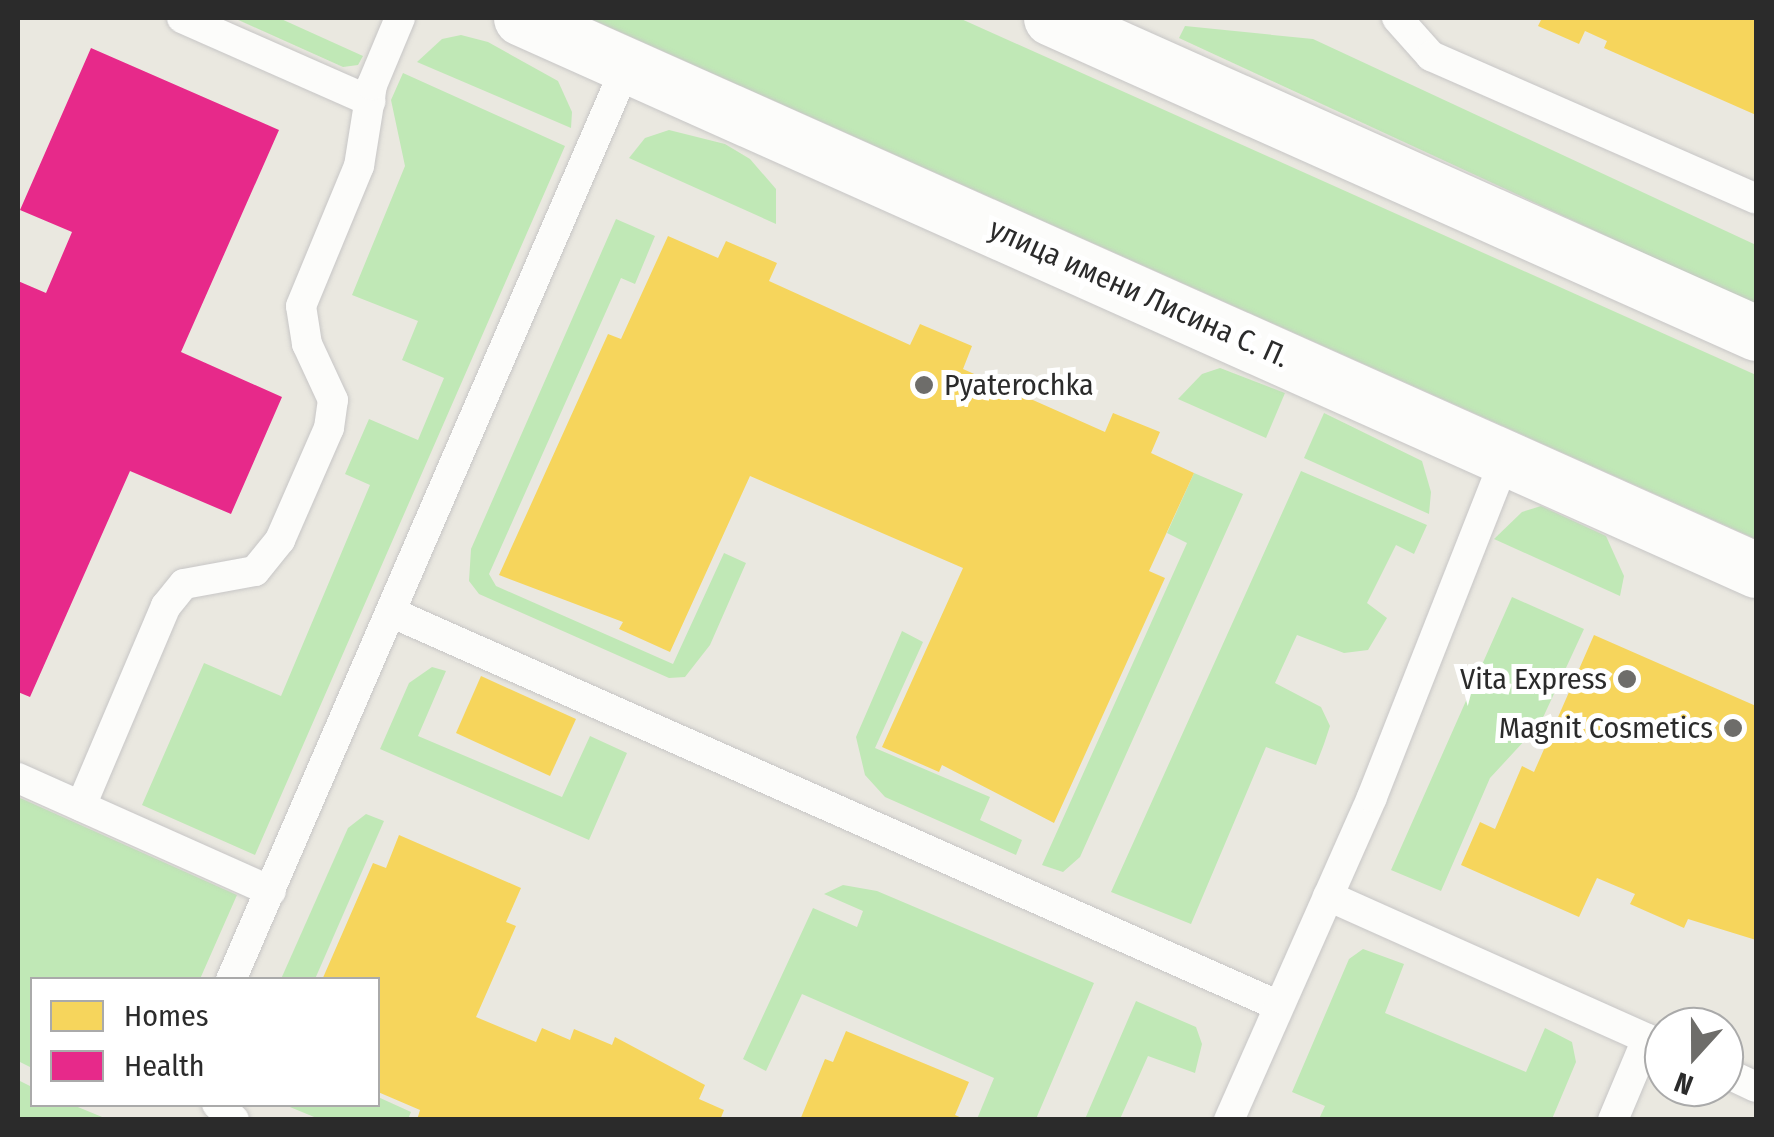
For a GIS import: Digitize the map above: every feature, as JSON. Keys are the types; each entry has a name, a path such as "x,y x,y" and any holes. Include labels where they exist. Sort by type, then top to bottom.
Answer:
{"street":[{"name":"улица имени Лисина С. П.","path":"521,18 1756,570"},
{"path":"1051,18 1756,334"}],"lane":[{"path":"182,18 370,101"},
{"path":"81,806 166,606 184,584 254,570 280,540 328,428 333,400 307,344 301,306 359,166 370,101 400,18"},
{"path":"1397,18 1431,56 1756,199"},
{"path":"232,977 395,614 627,65"},
{"path":"1229,1120 1328,896 1505,458"},
{"path":"395,614 1280,1006"},
{"path":"18,778 270,891"},
{"path":"1328,896 1644,1038"},
{"path":"1613,1120 1644,1064"}],"green space":[{"path":"234,18 279,18 363,56 358,65 343,67"},
{"path":"589,18 959,18 1756,375 1756,539"},
{"path":"1185,26 1313,39 1756,245 1756,305 1179,38"},
{"path":"461,35 488,42 558,81 572,112 571,128 417,62 442,39"},
{"path":"403,73 565,146 255,855 142,805 204,663 281,696 370,485 345,474 369,419 418,440 444,378 402,360 418,321 352,295 405,166 391,100"},
{"path":"669,130 725,144 750,159 776,189 776,224 629,158 645,138"},
{"path":"616,219 655,236 635,284 621,278 489,574 496,586 673,664 724,553 746,563 710,645 685,677 669,678 479,594 469,581 471,549"},
{"path":"1220,368 1285,393 1266,438 1178,399 1202,374"},
{"path":"1324,413 1422,461 1431,492 1429,514 1304,458"},
{"path":"1301,471 1427,525 1414,554 1396,545 1367,603 1387,618 1368,650 1344,653 1297,635 1275,683 1321,707 1330,726 1324,744 1316,765 1266,747 1191,924 1111,892"},
{"path":"1194,473 1243,494 1080,857 1063,872 1042,865 1187,543 1167,533"},
{"path":"1541,506 1606,536 1624,576 1620,596 1494,539 1522,512"},
{"path":"1512,597 1584,629 1540,724 1490,778 1441,891 1391,870"},
{"path":"902,631 923,642 875,748 990,797 980,820 1022,840 1016,855 885,797 865,775 856,737"},
{"path":"432,667 446,671 418,736 562,797 590,736 627,753 589,840 380,749 409,683"},
{"path":"18,797 237,895 201,977 30,977 30,1067 18,1061"},
{"path":"366,814 384,821 316,977 282,977 348,828"},
{"path":"843,885 877,891 1094,983 1036,1119 977,1119 994,1078 802,994 766,1071 743,1059 813,908 857,927 863,911 824,894"},
{"path":"1363,949 1404,964 1385,1013 1526,1072 1545,1028 1572,1042 1576,1062 1552,1119 1319,1119 1325,1106 1292,1092 1349,959"},
{"path":"1136,1001 1196,1027 1202,1044 1195,1073 1148,1056 1120,1119 1085,1119"},
{"path":"18,1080 30,1086 30,1107 78,1107 107,1119 18,1119"},
{"path":"380,1098 411,1112 408,1119 319,1119 290,1107 380,1107"}],"building: Homes":[{"path":"1542,18 1756,18 1756,115 1604,48 1607,41 1585,31 1579,44 1538,26"},
{"path":"668,236 718,258 726,241 777,263 769,281 910,345 920,324 972,346 963,369 1105,432 1113,413 1160,432 1151,453 1194,473 1149,571 1165,578 1054,823 942,765 939,772 882,747 963,568 750,476 670,652 619,629 623,622 499,575 608,334 621,339"},
{"path":"1594,635 1756,706 1756,940 1688,919 1684,928 1630,904 1635,894 1597,878 1579,917 1461,865 1480,822 1495,829 1522,766 1534,772"},
{"path":"481,676 576,719 550,776 456,733"},
{"path":"399,835 521,888 506,922 516,926 476,1017 536,1042 542,1028 570,1040 574,1029 612,1045 615,1037 705,1085 699,1099 724,1110 720,1120 417,1120 420,1110 380,1093 380,977 323,977 373,863 386,868"},
{"path":"846,1031 969,1082 955,1115 966,1120 800,1120 825,1059 833,1062"}],"building: Health":[{"path":"91,48 279,130 181,352 282,397 231,514 130,471 30,697 18,692 18,281 46,293 72,232 20,210"}],"place":[{"name":"Pyaterochka","path":"924,385"},
{"name":"Vita Express","path":"1627,679"},
{"name":"Magnit Cosmetics","path":"1733,728"}]}
